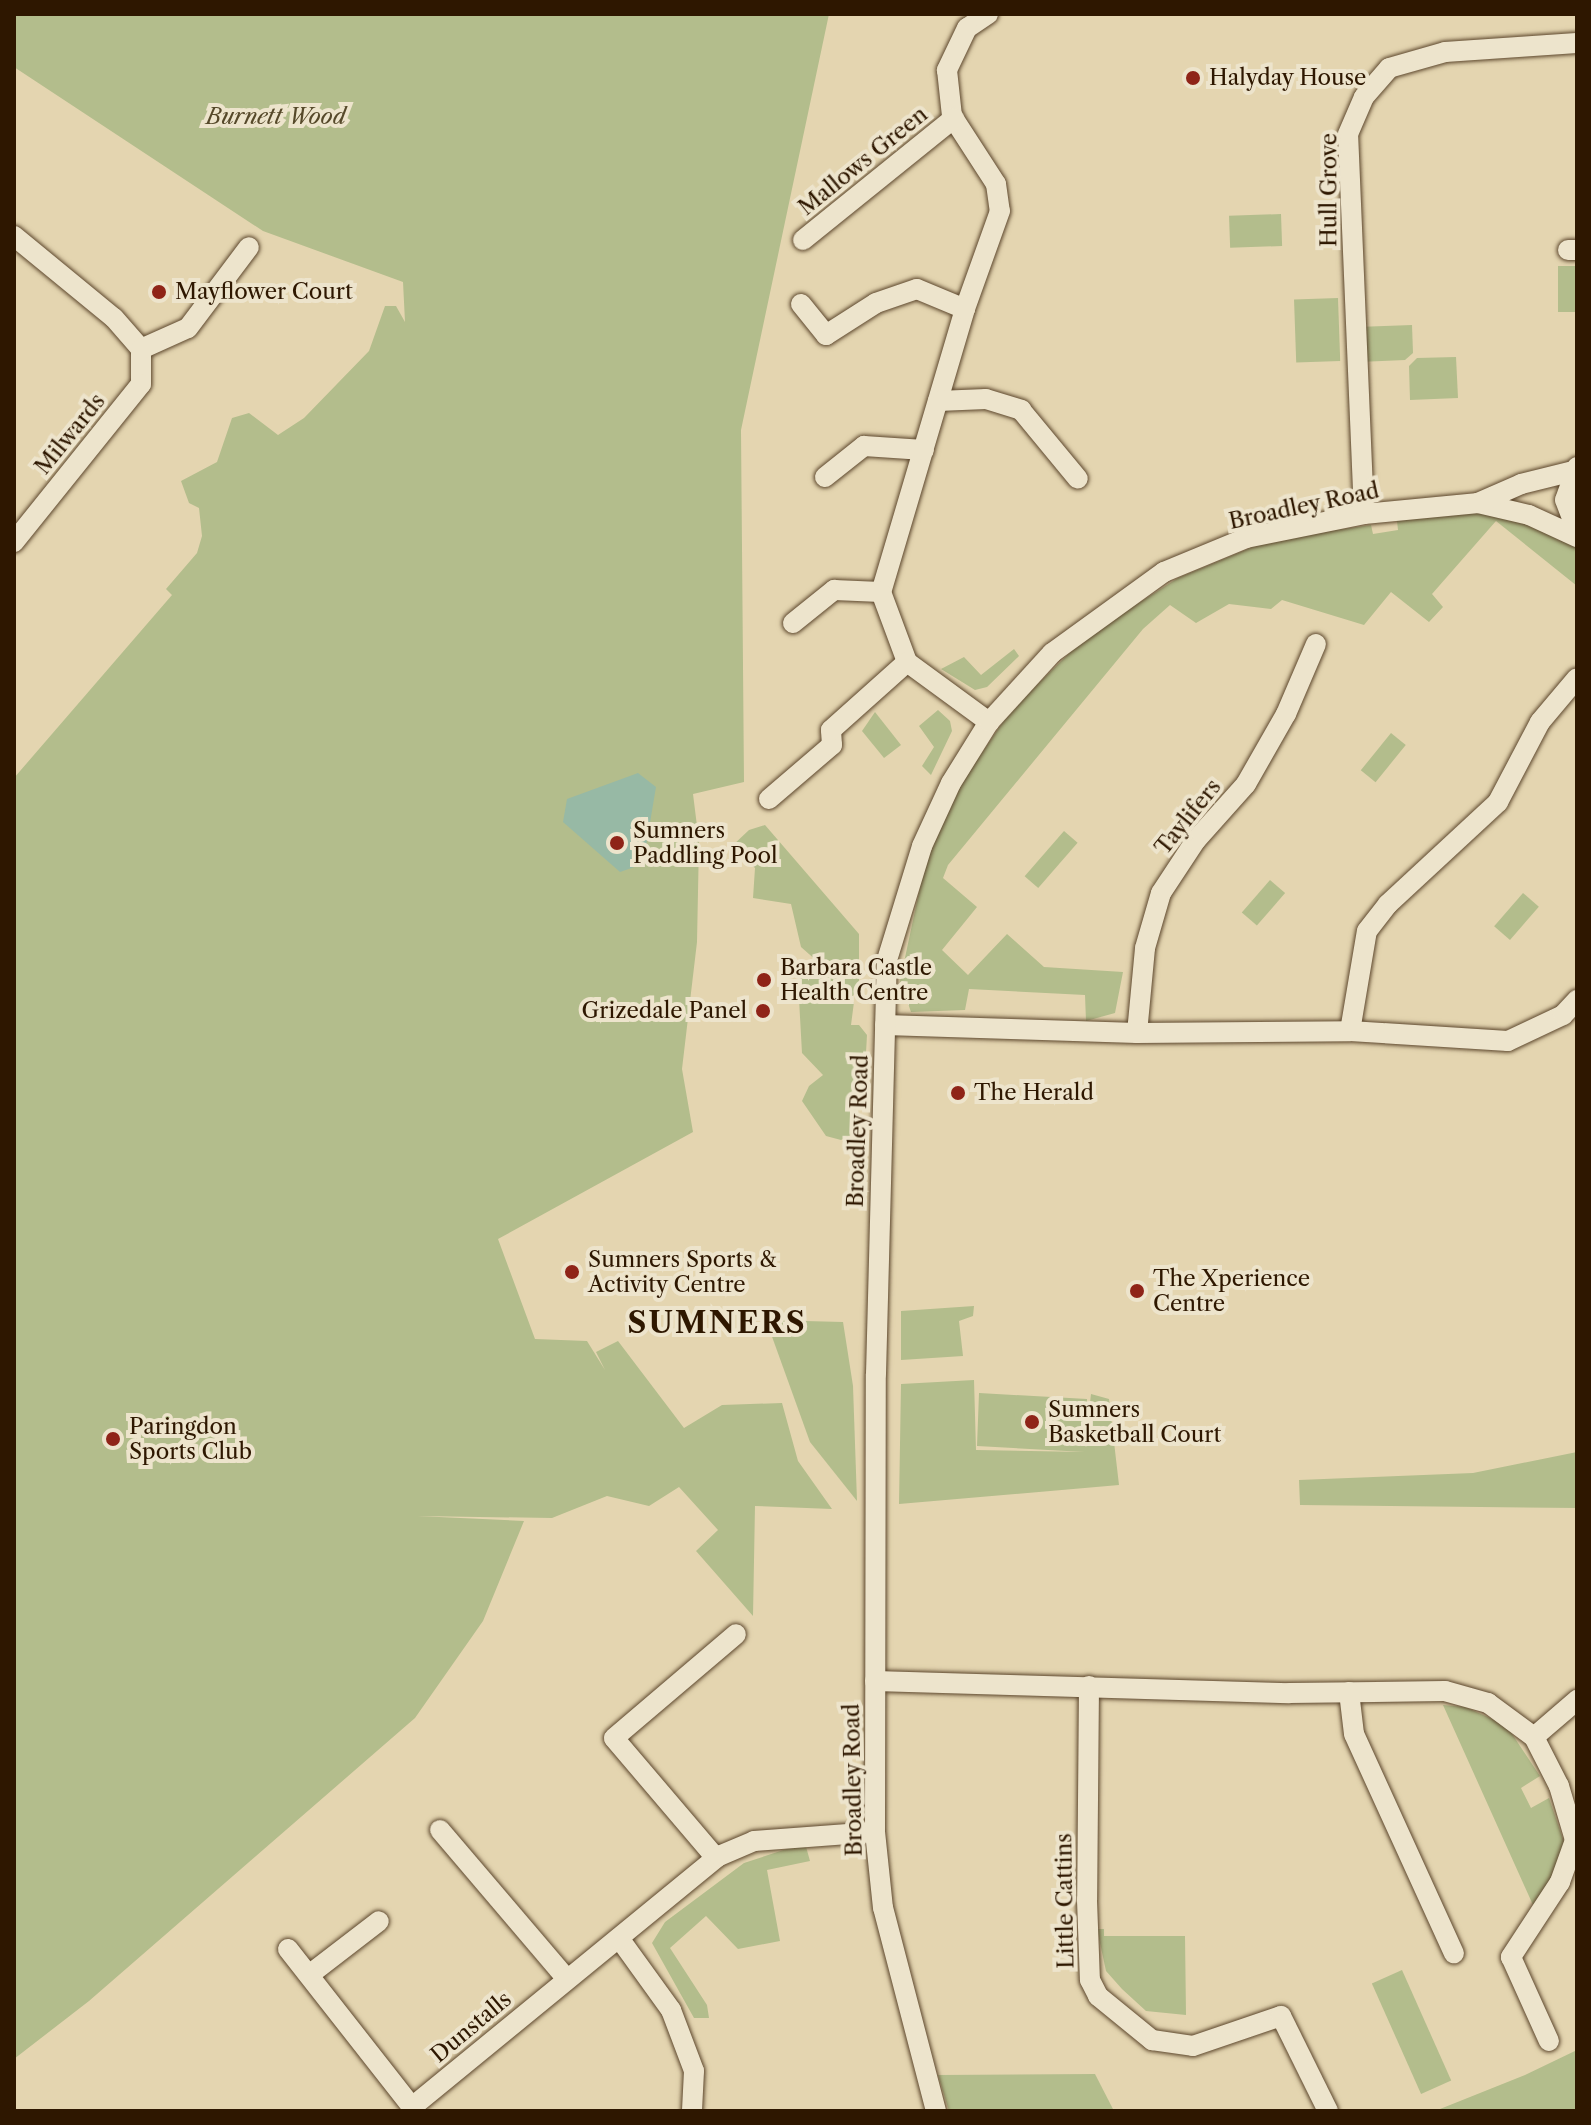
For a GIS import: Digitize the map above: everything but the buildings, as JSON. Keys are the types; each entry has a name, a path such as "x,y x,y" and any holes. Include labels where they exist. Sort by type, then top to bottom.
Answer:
{"street":[{"name":"Mallows Green","path":"881,592 965,309 1000,211 996,184 954,118 947,70 967,28 988,14"},
{"name":"Hull Grove","path":"1364,514 1348,134 1364,97 1389,68 1445,52 1577,43"},
{"name":"Mallows Green","path":"803,240 954,118"},
{"path":"14,236 114,318 141,349 188,328 249,247"},
{"path":"801,304 826,335 876,303 917,289 965,309"},
{"name":"Milwards","path":"14,542 141,384 141,349"},
{"path":"938,401 986,399 1021,410 1078,479"},
{"path":"825,477 864,446 924,450"},
{"name":"Broadley Road","path":"936,2111 883,1908 875,1832 887,960 922,846 951,783 989,722 1052,653 1164,572 1246,538 1364,514 1478,503 1521,484 1575,469"},
{"name":"Broadley Road","path":"1575,469 1565,500 1577,534"},
{"name":"Broadley Road","path":"1478,503 1529,515 1577,534"},
{"path":"793,623 834,590 881,592 907,662 989,722"},
{"name":"Taylifers","path":"1137,1033 1145,948 1161,893 1196,840 1246,784 1286,714 1316,644"},
{"path":"769,799 832,745 831,730 907,662"},
{"path":"1350,1031 1367,931 1388,904 1498,802 1540,722 1577,678"},
{"path":"885,1025 1137,1033 1350,1031 1508,1041 1563,1015 1577,1000"},
{"path":"716,1858 614,1738 736,1634"},
{"path":"875,1681 1349,1692 1445,1691 1488,1703 1534,1737 1559,1786 1575,1840 1573,1853 1560,1882 1511,1957 1549,2041"},
{"name":"Little Cattins","path":"1089,1686 1087,1900 1090,1980 1098,1996 1152,2040 1193,2046 1281,2016 1328,2111"},
{"path":"1349,1692 1354,1734 1454,1953"},
{"path":"1534,1737 1577,1700"},
{"path":"440,1830 566,1978"},
{"name":"Dunstalls","path":"288,1949 409,2109 716,1858 754,1841 875,1832"},
{"path":"309,1975 379,1921"},
{"path":"619,1938 671,2010 694,2071 692,2111"}],"green space":[{"name":"Burnett Wood","path":"14,14 829,14 741,430 744,782 693,794 699,842 697,942 682,1069 693,1132 498,1239 535,1339 587,1341 605,1370 596,1352 618,1341 684,1428 722,1405 782,1403 798,1461 832,1509 755,1506 753,1616 696,1551 718,1530 679,1487 649,1506 607,1496 552,1518 417,1516 524,1521 483,1621 415,1718 89,2001 14,2059 14,778 172,595 166,589 197,553 202,536 199,508 189,503 181,481 217,462 232,418 249,413 278,435 304,418 369,351 385,306 396,306 405,322 403,282 263,231 14,67"},
{"path":"1281,214 1282,246 1230,248 1229,216"},
{"path":"1558,266 1577,266 1577,312 1558,312"},
{"path":"1338,298 1340,361 1296,362 1294,300"},
{"path":"1412,325 1413,353 1405,360 1359,362 1357,327"},
{"path":"1456,357 1458,398 1410,400 1409,366 1417,358"},
{"path":"1488,511 1575,536 1577,586 1496,521 1432,594 1443,607 1429,622 1391,592 1364,625 1282,600 1271,609 1229,604 1196,623 1170,605 1143,629 948,865 943,878 977,907 942,950 968,975 1007,934 1044,967 1123,972 1115,1013 1086,1021 1085,995 969,989 965,1010 911,1012 900,981 925,864 960,785 1011,710 1087,636 1178,578 1272,539 1371,525 1373,534 1398,530 1397,521"},
{"path":"1014,649 1019,656 987,687 975,690 941,669 964,657 981,675"},
{"path":"938,710 950,721 952,731 931,775 922,766 934,747 919,726"},
{"path":"875,712 901,745 884,758 862,731"},
{"path":"1391,733 1406,745 1376,782 1361,770"},
{"path":"765,825 859,934 859,989 845,1004 854,1002 851,1025 859,1025 867,1035 865,1070 855,1075 864,1085 853,1118 857,1132 841,1140 826,1136 802,1101 809,1086 823,1075 802,1053 798,981 803,967 818,962 801,947 791,904 753,898 755,868 731,847 749,830"},
{"path":"1064,831 1078,843 1038,888 1025,876"},
{"path":"1270,880 1285,893 1257,926 1242,912"},
{"path":"1523,893 1539,907 1510,940 1494,926"},
{"path":"974,1306 973,1316 959,1321 963,1356 901,1360 901,1311"},
{"path":"766,1320 843,1322 853,1386 857,1501 810,1442"},
{"path":"974,1380 976,1450 1085,1452 977,1446 979,1393 1087,1399 1085,1447 1091,1394 1109,1399 1119,1485 899,1504 901,1384"},
{"path":"1577,1452 1577,1508 1300,1505 1299,1480 1473,1473"},
{"path":"1443,1705 1465,1707 1506,1725 1540,1776 1521,1788 1531,1808 1549,1798 1564,1842 1554,1885 1533,1905"},
{"path":"805,1843 810,1861 767,1870 780,1941 738,1949 706,1916 670,1948 707,2005 709,2018 694,2018 652,1943 665,1922 744,1863"},
{"path":"1097,1929 1104,1929 1104,1936 1185,1936 1186,2015 1146,2011 1122,1989 1106,1971"},
{"path":"1402,1970 1451,2081 1421,2094 1372,1983"},
{"path":"1577,2050 1577,2111 1435,2111 1525,2075"},
{"path":"1095,2074 1114,2111 949,2111 938,2075"}],"shaded area":[{"name":"Sumners Paddling Pool","path":"638,773 656,787 643,864 620,872 563,822 567,799"}],"place":[{"name":"Halyday House","path":"1193,78"},
{"name":"Mayflower Court","path":"159,292"},
{"name":"Sumners Paddling Pool","path":"617,843"},
{"name":"Barbara Castle Health Centre","path":"764,980"},
{"name":"Grizedale Panel","path":"763,1011"},
{"name":"The Herald","path":"958,1093"},
{"name":"Sumners Sports & Activity Centre","path":"572,1272"},
{"name":"The Xperience Centre","path":"1137,1291"},
{"name":"Sumners Basketball Court","path":"1032,1422"},
{"name":"Paringdon Sports Club","path":"113,1439"}],"district":[{"name":"SUMNERS","path":"717,1323"}]}
